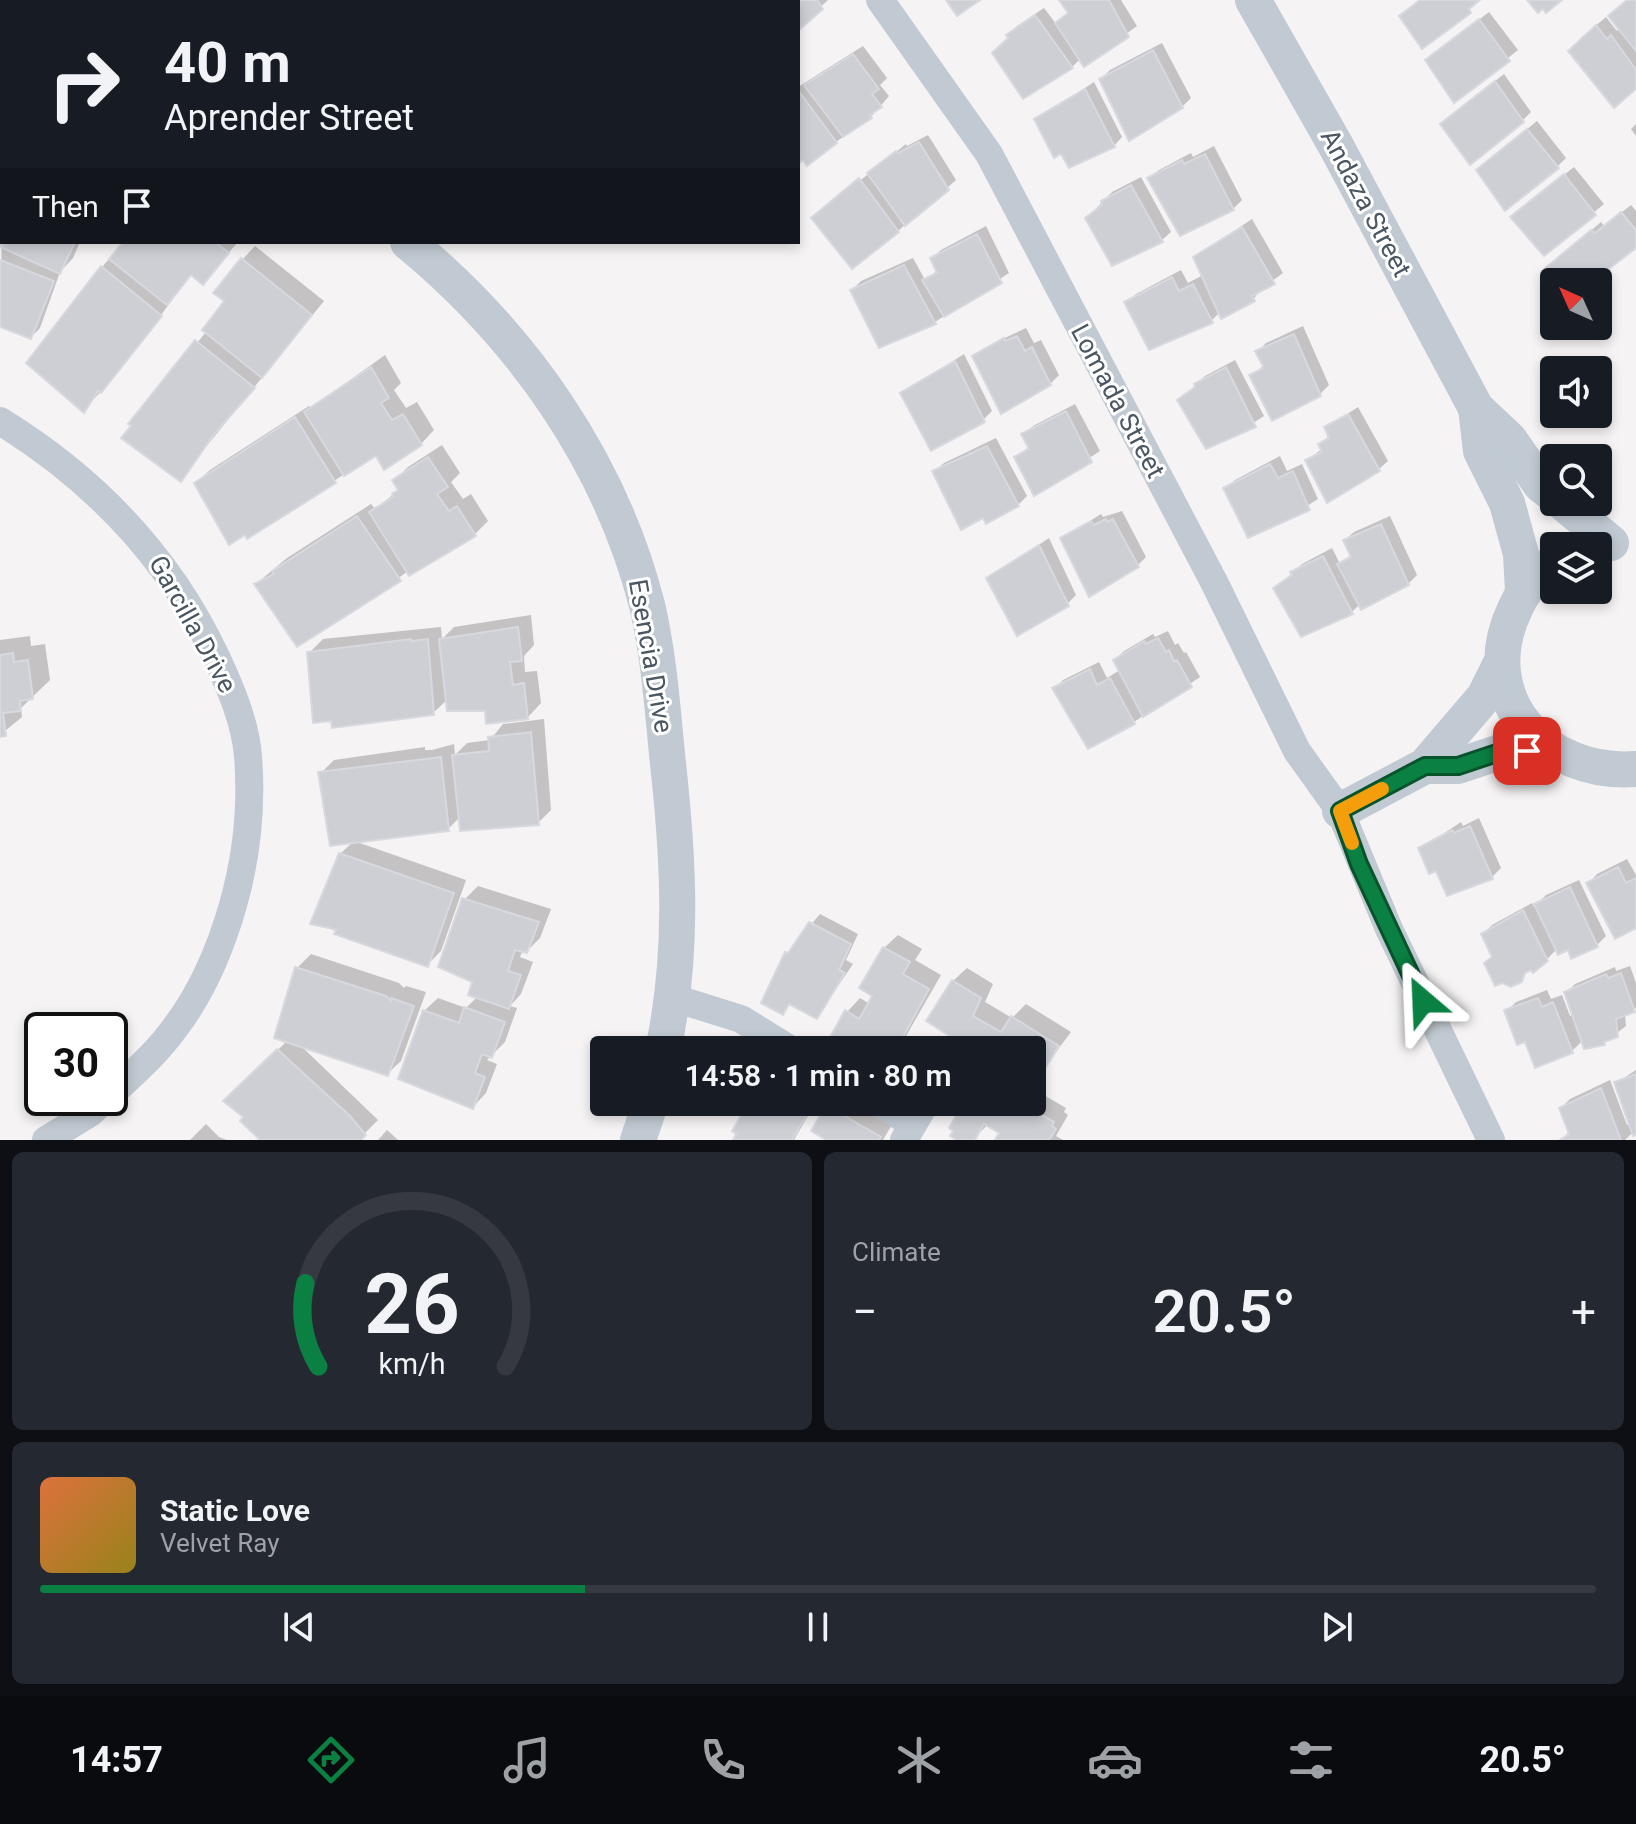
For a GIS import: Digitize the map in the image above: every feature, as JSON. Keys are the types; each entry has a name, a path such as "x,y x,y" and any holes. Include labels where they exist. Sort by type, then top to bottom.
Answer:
{"street":[{"name":"Lomada Street","path":"880,0 989,154 1214,582 1297,751 1340,811 1389,929 1491,1140"},
{"name":"Andaza Street","path":"1253,0 1336,146 1476,408 1509,439 1540,484"},
{"name":"Esencia Drive","path":"410,244 480,307 520,351 552,395 579,441 632,557 647,607 657,663 675,824 679,921 674,998 666,1036"},
{"name":"Andaza Street","path":"1476,408 1481,451 1507,503 1521,554 1523,591"},
{"name":"Garcilla Drive","path":"0,421 68,469 150,547 210,644 235,697 248,753 250,810 244,865 215,958 178,1024 148,1060 128,1078"},
{"path":"1579,516 1614,545"},
{"path":"1340,811 1425,766 1443,741 1484,697 1502,661 1507,625 1523,591 1540,576"},
{"path":"1502,661 1509,696 1525,726 1550,750 1576,764 1626,775"},
{"path":"1425,766 1458,766 1503,751 1550,750"},
{"path":"674,998 741,1019 768,1036"},
{"name":"Garcilla Drive","path":"46,1140 80,1116"},
{"path":"638,1140 646,1116"}],"building":[{"path":"800,0 817,0 823,9 800,29"},
{"path":"946,0 980,0 957,16"},
{"path":"1059,0 1109,0 1129,37 1084,67 1055,23 1068,13"},
{"path":"1420,0 1480,0 1469,9 1471,13 1422,49 1399,16"},
{"path":"1527,0 1562,0 1546,13 1543,9 1538,13"},
{"path":"1627,0 1636,0 1636,51 1608,16"},
{"path":"1035,15 1073,68 1023,99 992,53 1008,38 1006,35"},
{"path":"1479,19 1510,61 1454,103 1425,60"},
{"path":"1596,25 1607,39 1611,35 1636,70 1636,89 1614,108 1568,51"},
{"path":"1153,50 1183,108 1129,141 1099,79"},
{"path":"853,54 879,89 872,94 882,107 870,115 872,118 843,137 804,85"},
{"path":"1495,81 1524,122 1470,165 1440,124"},
{"path":"1085,89 1115,147 1069,168 1061,154 1054,158 1034,119"},
{"path":"800,93 837,143 807,166 803,160 800,162"},
{"path":"1527,129 1559,168 1505,211 1476,170"},
{"path":"919,142 949,190 905,226 867,173 896,151 898,153"},
{"path":"1205,154 1234,210 1180,236 1147,178 1182,160 1184,164"},
{"path":"1564,174 1596,215 1544,256 1510,217"},
{"path":"859,178 899,232 852,269 811,218"},
{"path":"1131,185 1163,242 1112,266 1085,218 1102,205 1101,201"},
{"path":"1621,212 1636,230 1636,248 1610,268 1545,268 1591,230 1595,233"},
{"path":"1242,227 1275,284 1252,296 1255,301 1221,319 1193,257"},
{"path":"977,234 1002,283 944,317 922,280 937,273 930,258"},
{"path":"0,244 74,244 60,274 0,247"},
{"path":"121,244 218,244 229,253 203,285 191,275 167,305 109,259"},
{"path":"241,258 312,315 262,378 202,330 224,301 213,293"},
{"path":"0,260 54,281 31,339 0,327"},
{"path":"904,265 936,324 879,348 850,290"},
{"path":"101,266 162,316 101,393 98,391 84,413 26,363"},
{"path":"1172,277 1179,291 1193,284 1213,323 1149,350 1124,302"},
{"path":"1294,334 1321,396 1272,421 1249,375 1264,368 1255,351"},
{"path":"1017,336 1025,351 1032,347 1051,385 1001,414 972,356 1004,338 1005,341"},
{"path":"195,340 255,388 214,434 181,482 121,438 131,426 128,424"},
{"path":"955,361 985,422 931,451 900,393"},
{"path":"371,367 389,398 381,403 392,420 403,414 422,445 384,470 376,456 344,476 304,412"},
{"path":"1226,367 1256,427 1206,449 1177,400 1195,387 1194,384"},
{"path":"1066,411 1092,462 1034,496 1014,457 1029,449 1021,434"},
{"path":"1348,414 1380,471 1327,503 1305,460 1322,452 1318,444 1329,438 1324,427"},
{"path":"295,417 336,483 247,539 245,535 229,545 194,483"},
{"path":"987,446 1019,506 986,524 983,518 961,530 932,471"},
{"path":"428,457 448,487 437,494 449,511 457,506 476,536 409,576 369,512 393,497 392,494 398,490 392,480"},
{"path":"1270,464 1278,478 1293,471 1310,510 1248,538 1223,488"},
{"path":"357,516 401,581 297,647 254,584 274,574 272,571"},
{"path":"1106,519 1107,522 1113,519 1139,567 1089,597 1060,538 1091,521 1094,525"},
{"path":"1381,524 1409,585 1361,610 1337,564 1351,557 1343,540"},
{"path":"1039,545 1069,606 1017,636 986,578"},
{"path":"1323,556 1353,614 1301,637 1273,588 1292,575 1290,572"},
{"path":"518,627 522,661 510,662 513,685 524,683 528,719 486,724 485,711 447,711 439,639"},
{"path":"1158,638 1166,652 1169,650 1174,661 1177,660 1192,687 1143,717 1113,660 1144,641 1146,644"},
{"path":"428,639 434,715 332,728 331,721 313,723 307,652"},
{"path":"13,653 14,662 28,660 33,699 20,701 21,711 3,713 6,736 0,737 0,655"},
{"path":"1090,669 1097,685 1110,678 1135,724 1088,749 1052,688"},
{"path":"531,732 539,825 460,831 452,755 489,751 488,737"},
{"path":"441,757 449,831 330,846 318,772"},
{"path":"1470,826 1493,879 1447,896 1436,871 1429,874 1418,848 1452,830 1454,833"},
{"path":"339,853 454,893 428,967 334,934 336,930 310,924"},
{"path":"1618,867 1626,883 1636,878 1636,928 1615,939 1586,883"},
{"path":"1570,887 1598,947 1571,959 1568,950 1558,955 1534,904"},
{"path":"462,898 539,922 527,953 515,950 508,971 521,975 509,1009 468,995 472,982 438,967"},
{"path":"1523,910 1548,961 1533,973 1531,970 1525,973 1522,982 1511,987 1502,983 1495,986 1484,963 1492,957 1481,934"},
{"path":"809,922 851,944 839,970 845,973 817,1019 789,1004 783,1015 761,1003 785,952 788,953"},
{"path":"883,947 910,962 903,974 929,989 904,1036 831,1036 845,1010 859,1019 872,996 859,988"},
{"path":"295,967 386,996 391,1001 391,998 414,1006 388,1076 274,1038"},
{"path":"1621,973 1635,1012 1616,1019 1618,1037 1604,1042 1605,1045 1584,1049 1564,992 1606,974 1608,978"},
{"path":"952,980 981,998 973,1016 1001,1032 1011,1016 1043,1036 949,1036 926,1021"},
{"path":"1538,998 1542,1007 1553,1002 1573,1053 1535,1068 1525,1042 1517,1045 1504,1010"},
{"path":"464,1007 505,1022 492,1058 482,1054 475,1073 485,1077 473,1109 398,1079 423,1010 459,1023"},
{"path":"1046,1038 1059,1046 1046,1067"},
{"path":"277,1049 350,1116 366,1135 361,1140 260,1140 240,1121 243,1117 223,1101"},
{"path":"1636,1074 1636,1135 1633,1136 1614,1082"},
{"path":"1601,1088 1621,1140 1560,1140 1569,1134 1559,1108"},
{"path":"741,1116 806,1116 792,1140 733,1140 736,1134 732,1131"},
{"path":"820,1116 845,1116 881,1137 879,1140 826,1140 811,1131"},
{"path":"956,1116 1044,1116 1054,1122 1052,1126 1056,1129 1049,1140 995,1140 999,1133 984,1124 975,1140 957,1140 950,1136 953,1131 949,1128"}],"slow traffic":[{"path":"1352,843 1340,811 1382,789"}],"route":[{"path":"1423,1001 1359,864 1340,811 1425,766 1458,766 1503,751 1527,751"}]}
